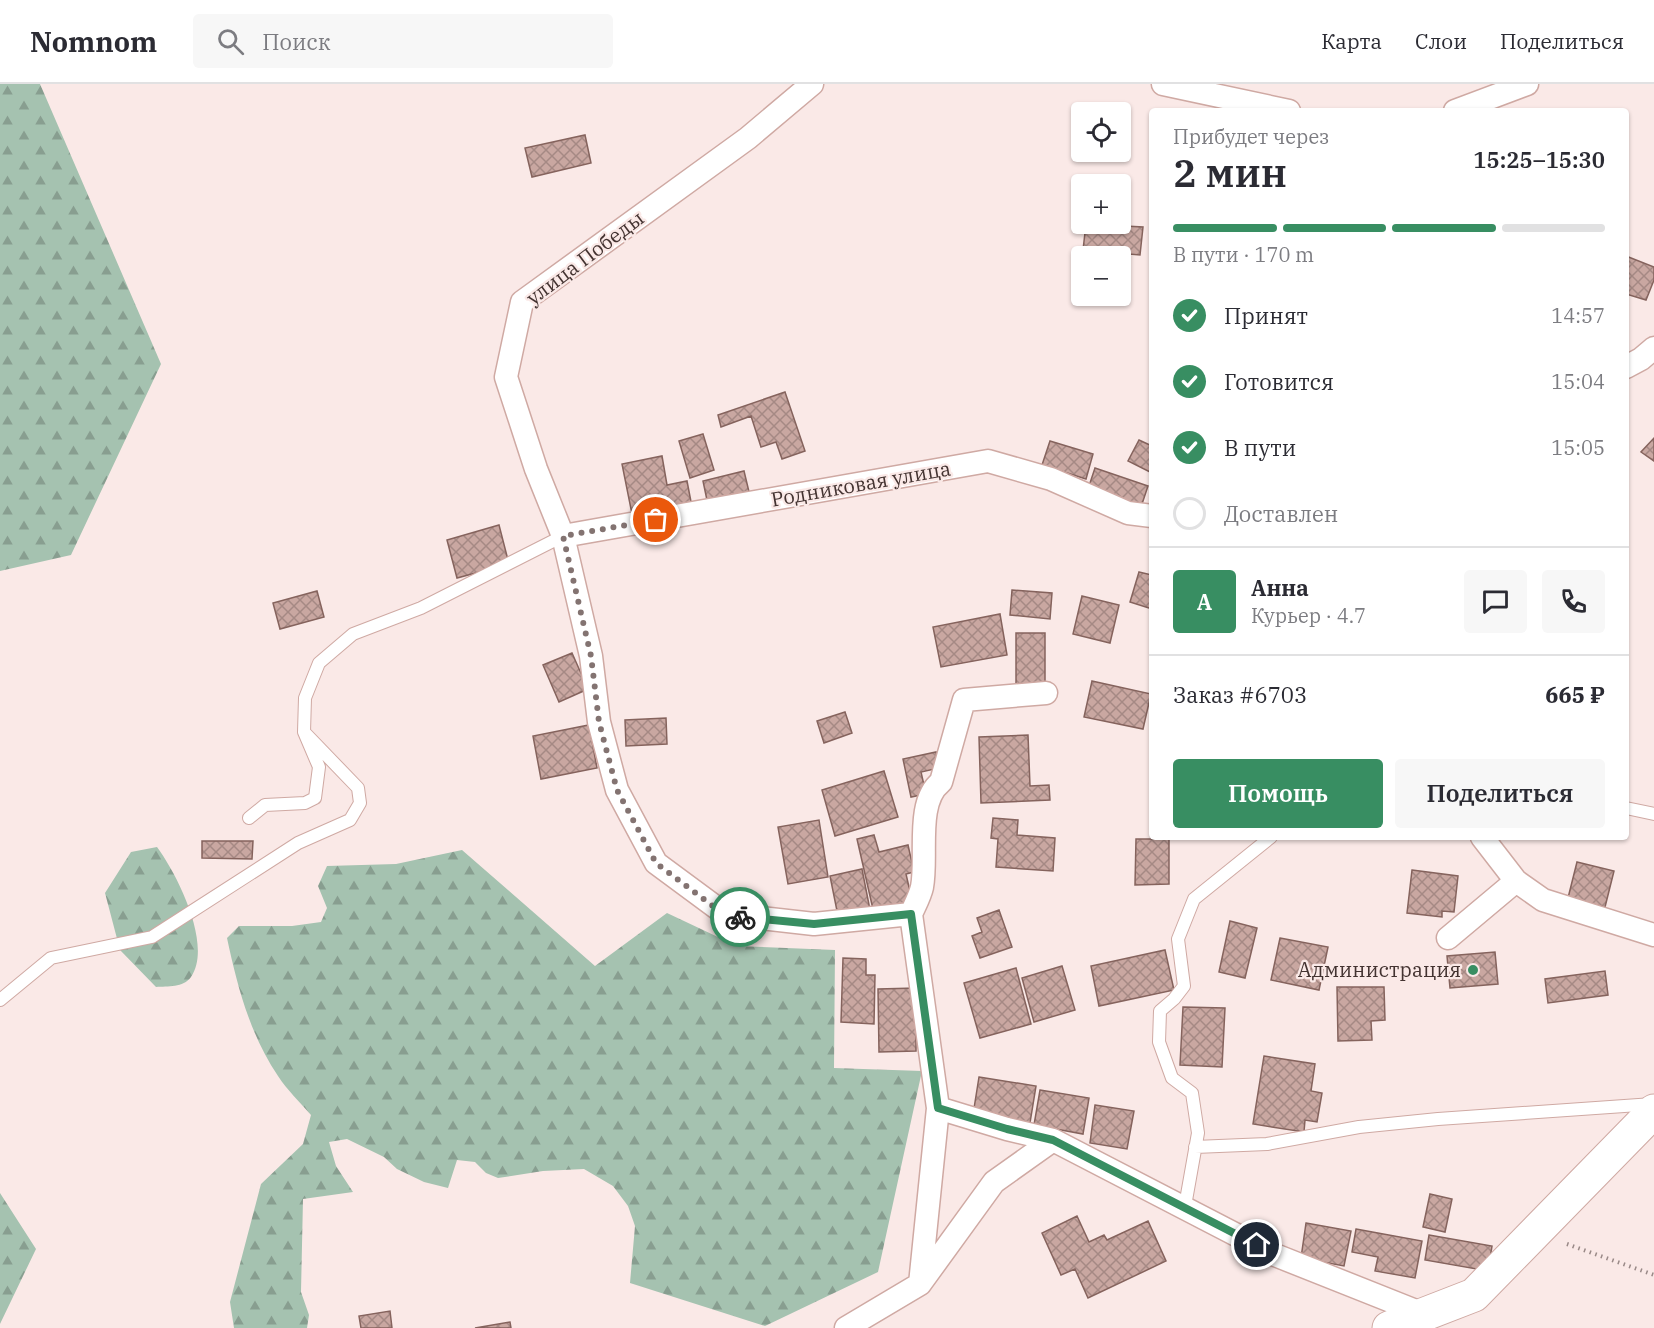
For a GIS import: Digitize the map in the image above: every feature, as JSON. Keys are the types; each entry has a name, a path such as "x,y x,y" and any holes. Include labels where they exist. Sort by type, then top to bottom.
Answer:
{"street":[{"name":"улица Победы","path":"563,536 536,469 506,377 522,302 748,138 812,84"},
{"path":"1163,84 1275,108"},
{"path":"1463,108 1527,84"},
{"path":"1629,365 1654,348"},
{"name":"Родниковая улица","path":"563,536 988,461 1051,478 1128,513 1149,516"},
{"path":"563,536 591,656 599,722 617,790 656,863 725,915 814,924 911,914"},
{"path":"920,1284 938,1108 911,914 922,887 927,807 932,789 941,782 964,700 1046,693"},
{"path":"1484,840 1516,882 1543,900 1654,934"},
{"path":"1448,938 1516,882"},
{"path":"938,1108 1053,1140 1185,1206 1275,1255 1426,1315"},
{"path":"1389,1328 1474,1295 1654,1111"},
{"path":"846,1328 920,1284 994,1182 1053,1140"}],"lane":[{"name":"Родниковая улица","path":"249,818 265,805 305,803 315,798 319,767 304,732 305,698 319,663 353,634 421,608 563,536"},
{"path":"0,1000 51,958 152,937 298,843 350,820 360,803 358,788 304,732"},
{"path":"1629,809 1654,814"},
{"path":"1185,1206 1198,1133 1192,1093 1172,1078 1159,1042 1160,1011 1184,986 1178,939 1194,899 1267,840"},
{"path":"1195,1147 1267,1144 1359,1127 1438,1119 1654,1104"}],"path":[{"path":"1535,1232 1654,1275"}],"green space":[{"path":"0,84 40,84 161,364 71,555 0,571"},
{"path":"157,847 174,874 190,910 198,947 197,963 191,977 188,981 175,986 156,987 120,950 105,893 131,852"},
{"path":"462,850 595,966 667,913 737,946 835,950 834,1068 922,1071 878,1272 765,1326 630,1283 635,1226 628,1206 613,1186 584,1169 543,1171 498,1178 486,1173 475,1162 457,1160 448,1188 424,1182 397,1169 384,1157 347,1139 329,1142 336,1166 353,1192 303,1199 301,1292 309,1315 307,1328 234,1328 230,1302 261,1184 303,1144 311,1115 289,1091 260,1044 240,992 227,938 239,926 292,926 321,922 327,908 318,886 327,866 396,864"},
{"path":"0,1193 36,1249 0,1324"}],"building":[{"path":"585,135 591,163 532,177 525,148"},
{"path":"1131,226 1143,227 1140,255 1131,254 1131,246 1083,246 1085,234 1131,234"},
{"path":"1629,257 1654,267 1654,280 1646,300 1629,295"},
{"path":"785,392 805,451 782,459 776,442 761,447 751,416 721,427 718,415"},
{"path":"703,434 714,470 690,478 679,441"},
{"path":"1654,438 1654,461 1641,452"},
{"path":"1139,440 1149,445 1149,472 1128,461"},
{"path":"1050,441 1093,454 1086,479 1042,465"},
{"path":"662,456 667,485 687,481 692,507 633,519 622,464"},
{"path":"1095,468 1148,486 1140,510 1087,492"},
{"path":"744,471 750,496 708,505 703,481"},
{"path":"499,525 509,564 457,578 447,540"},
{"path":"1139,572 1149,574 1149,608 1130,602"},
{"path":"1012,590 1052,593 1050,619 1010,615"},
{"path":"317,591 324,617 280,629 273,603"},
{"path":"1082,596 1119,605 1110,643 1073,634"},
{"path":"1000,614 1007,655 941,667 933,627"},
{"path":"1016,633 1045,633 1045,686 1016,687"},
{"path":"572,653 588,689 559,702 543,665"},
{"path":"1092,681 1149,694 1143,729 1084,717"},
{"path":"845,712 852,733 824,743 817,721"},
{"path":"666,718 667,744 626,746 625,720"},
{"path":"589,725 597,768 541,779 533,736"},
{"path":"1028,735 1030,786 1049,785 1050,800 981,803 979,737"},
{"path":"936,752 939,768 921,772 926,794 911,797 903,759"},
{"path":"884,771 898,817 835,836 822,790"},
{"path":"993,818 1018,820 1017,835 1055,838 1053,871 996,867 998,839 991,838"},
{"path":"819,820 828,877 788,884 778,827"},
{"path":"874,835 879,852 908,845 914,872 906,874 914,909 875,918 857,839"},
{"path":"1136,839 1169,840 1169,884 1135,885"},
{"path":"202,841 253,841 252,859 202,858"},
{"path":"1577,862 1614,871 1605,907 1568,898"},
{"path":"862,869 871,915 839,921 830,876"},
{"path":"1412,870 1458,876 1454,912 1442,911 1442,917 1407,913"},
{"path":"999,910 1012,947 980,958 972,936 982,932 977,918"},
{"path":"1230,921 1257,928 1245,978 1219,972"},
{"path":"1280,938 1328,947 1319,990 1271,980"},
{"path":"1165,950 1174,990 1099,1006 1091,966"},
{"name":"Администрация","path":"1495,952 1498,984 1450,988 1447,956"},
{"path":"843,958 866,959 866,975 875,975 874,1024 841,1022"},
{"path":"1062,966 1075,1010 1034,1022 1022,978"},
{"path":"1016,968 1031,1024 980,1038 964,983"},
{"path":"1605,971 1608,995 1548,1003 1545,979"},
{"path":"1337,987 1384,987 1385,1020 1371,1021 1372,1040 1338,1041"},
{"path":"916,988 916,1051 879,1052 878,989"},
{"path":"1183,1007 1225,1008 1222,1067 1180,1065"},
{"path":"1264,1056 1315,1064 1311,1091 1322,1093 1317,1122 1305,1120 1304,1132 1253,1124"},
{"path":"979,1077 1036,1086 1029,1129 972,1121"},
{"path":"1040,1090 1089,1098 1083,1134 1034,1125"},
{"path":"1095,1105 1134,1111 1127,1149 1090,1143"},
{"path":"1430,1194 1452,1199 1445,1232 1423,1227"},
{"path":"1077,1216 1089,1242 1104,1235 1107,1240 1148,1221 1166,1261 1088,1298 1075,1269 1061,1275 1042,1233"},
{"path":"1306,1223 1351,1231 1344,1266 1301,1258"},
{"path":"1356,1229 1422,1241 1415,1278 1375,1271 1378,1257 1352,1252"},
{"path":"1429,1235 1492,1246 1488,1271 1425,1260"},
{"path":"390,1311 392,1328 361,1328 359,1316"},
{"path":"510,1322 511,1328 475,1328"}],"way so far":[{"path":"656,520 563,536 591,656 599,722 617,790 656,863 725,915 740,917"}],"place":[{"name":"Администрация","path":"1473,970"}],"route":[{"path":"740,917 814,924 911,914 938,1108 1053,1140 1257,1245"}]}
